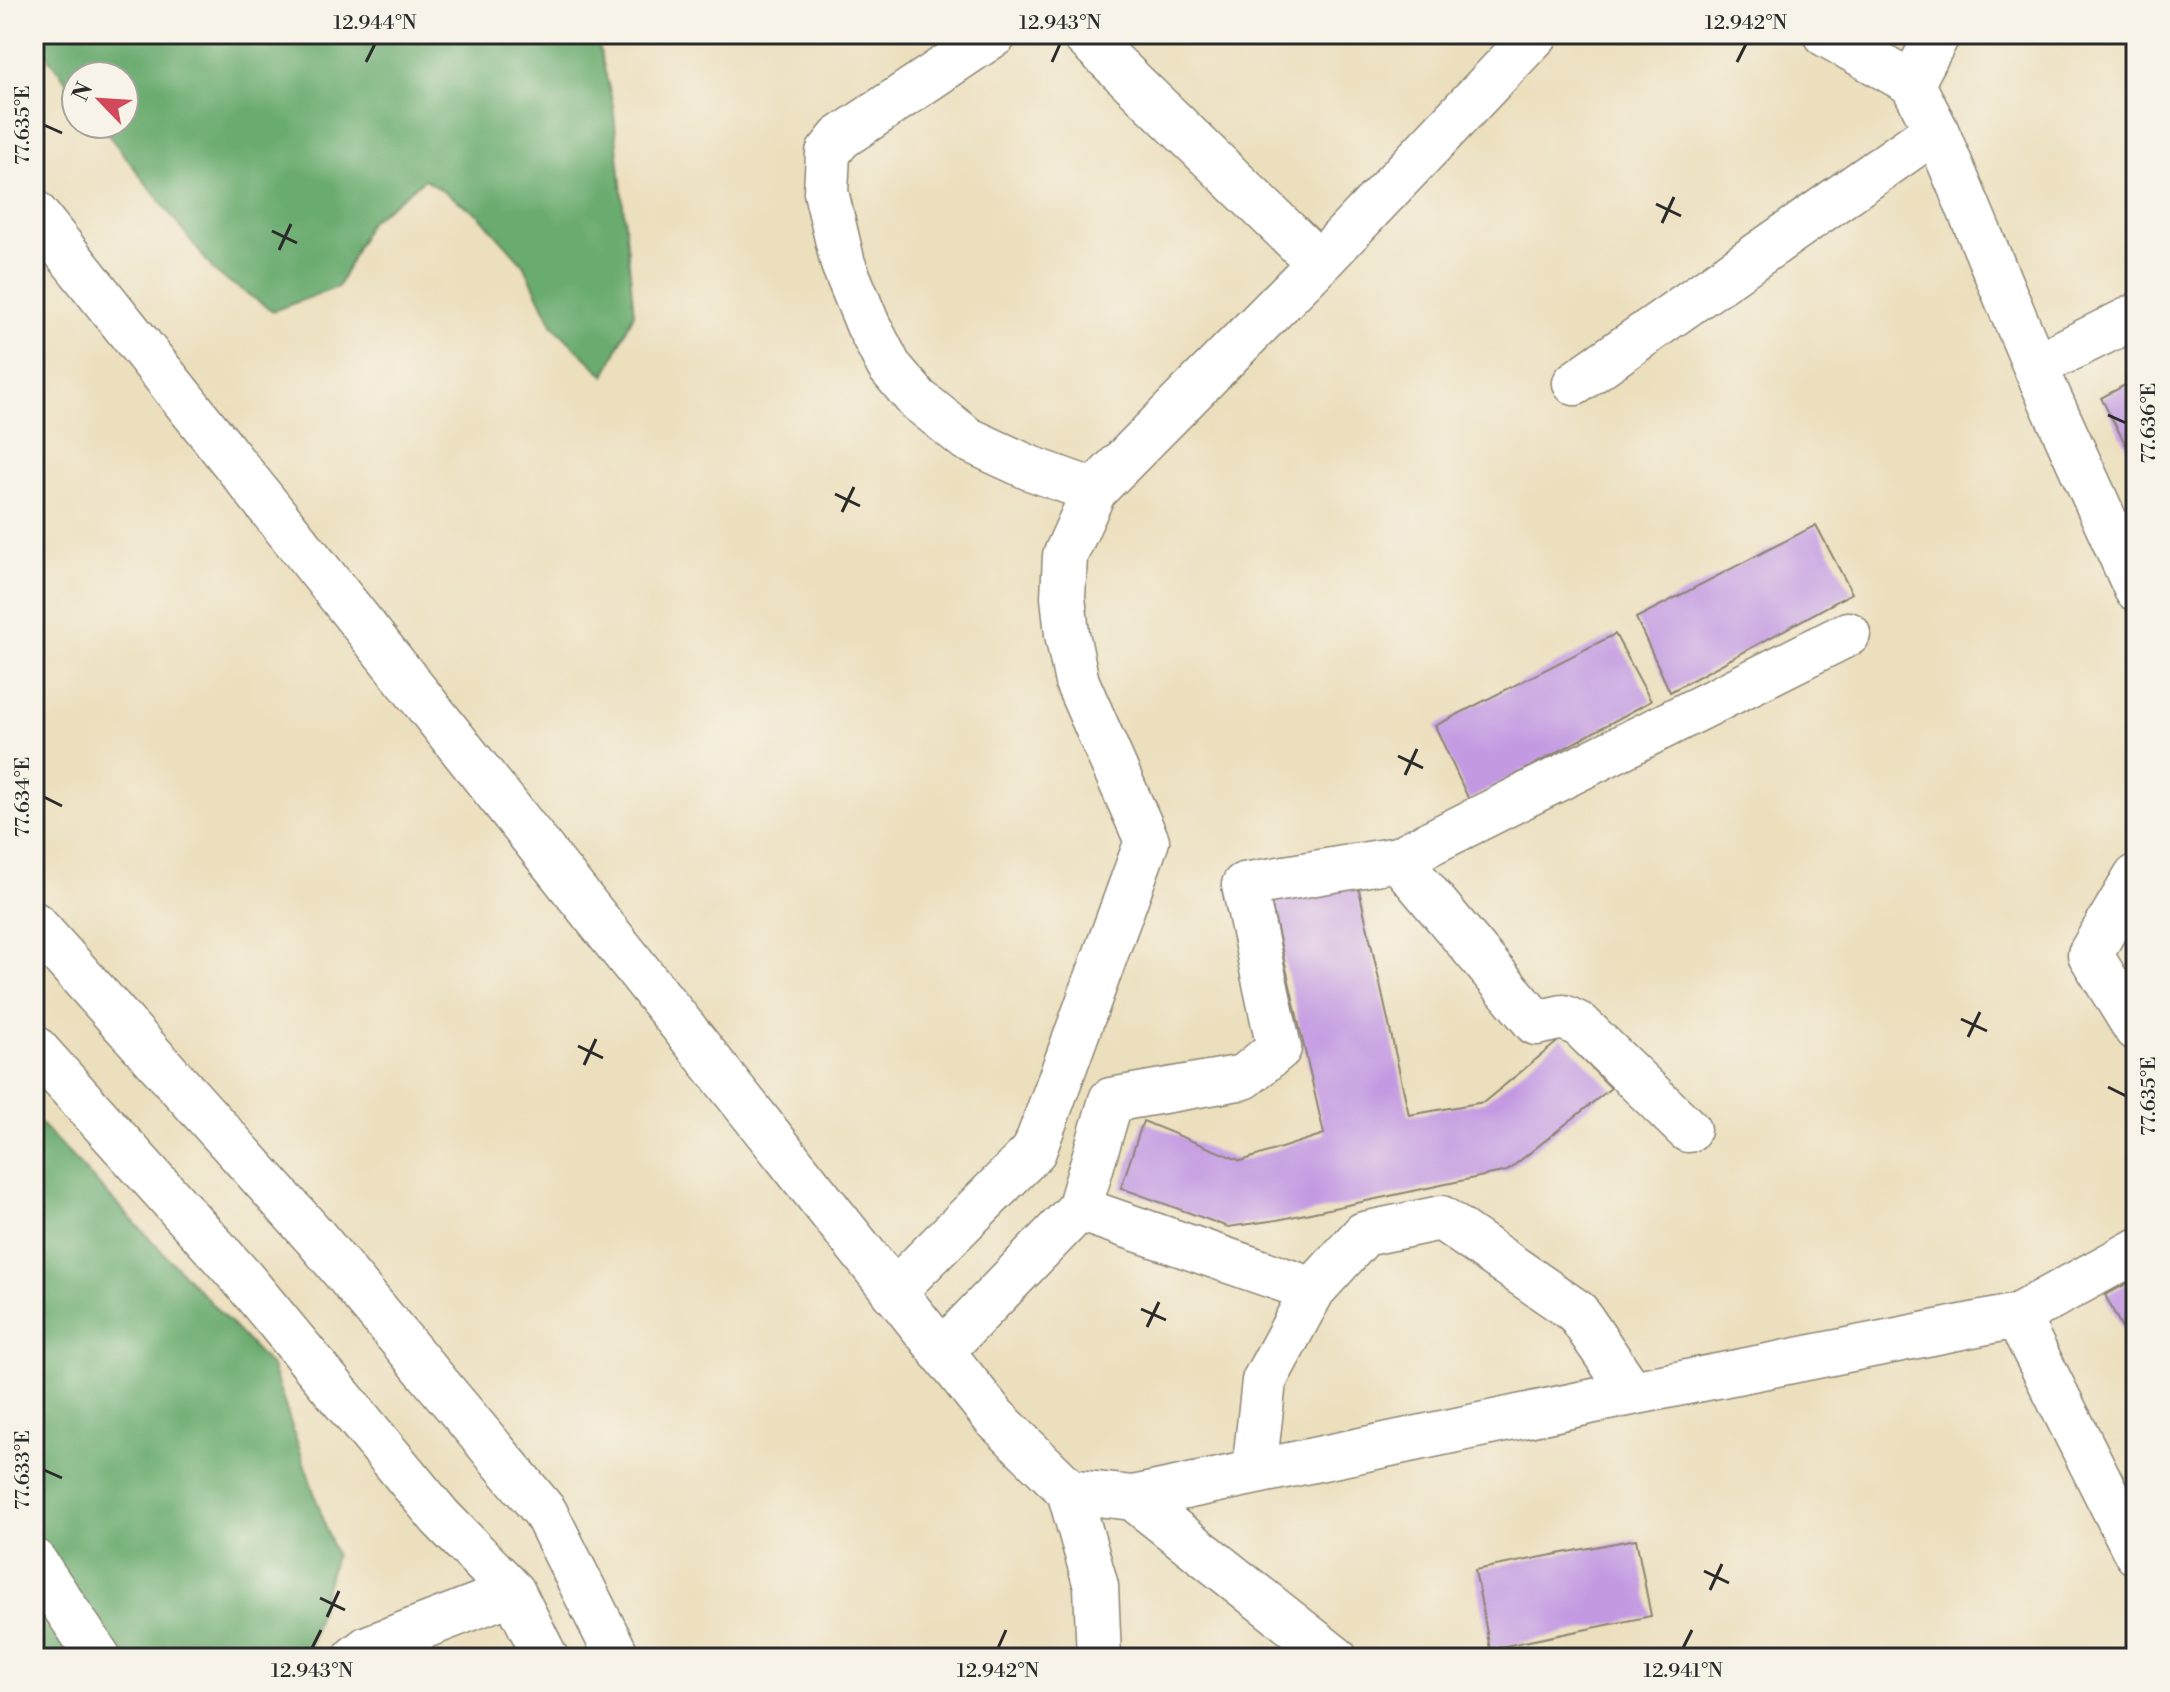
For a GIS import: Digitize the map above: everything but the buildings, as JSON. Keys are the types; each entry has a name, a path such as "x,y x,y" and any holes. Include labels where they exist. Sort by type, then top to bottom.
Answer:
{"lane":[{"path":"995,34 840,138 828,153 826,192 843,264 868,325 889,366 917,399 967,439 1030,468 1094,491"},
{"path":"1083,34 1319,263"},
{"path":"893,1292 1034,1151 1147,841 1077,682 1067,634 1063,597 1065,556 1094,491 1319,263 1536,34"},
{"path":"1825,34 1912,83 1936,130 2035,366 2136,589"},
{"path":"1912,83 1938,34"},
{"path":"1575,383 1936,130"},
{"path":"34,212 941,1352 994,1417 1069,1491 1096,1586 1099,1658"},
{"path":"2035,366 2136,316"},
{"path":"941,1352 1079,1209 1111,1100 1244,1077 1279,1048 1244,885 1398,859 1848,634"},
{"path":"1398,859 1536,1023 1563,1017 1580,1025 1688,1130"},
{"path":"2136,877 2090,954 2136,1029"},
{"path":"34,924 315,1237 545,1512 615,1652 615,1658"},
{"path":"34,1047 242,1278 440,1517 513,1592 546,1658"},
{"path":"1079,1209 1313,1290"},
{"path":"1254,1472 1264,1381 1313,1290 1364,1234 1441,1218 1577,1312 1632,1393"},
{"path":"1069,1491 1133,1498 2017,1316 2136,1251"},
{"path":"2017,1316 2136,1553"},
{"path":"1133,1498 1335,1658"},
{"path":"34,1561 99,1658"},
{"path":"355,1658 368,1648 513,1592"}],"green space":[{"path":"34,34 596,34 613,105 634,313 605,376 553,326 524,265 479,215 425,179 369,222 338,287 273,311 216,273 112,140 140,140 140,60 60,60 60,72 34,39"},
{"path":"34,1117 272,1367 335,1555 306,1658 34,1658"}]}
